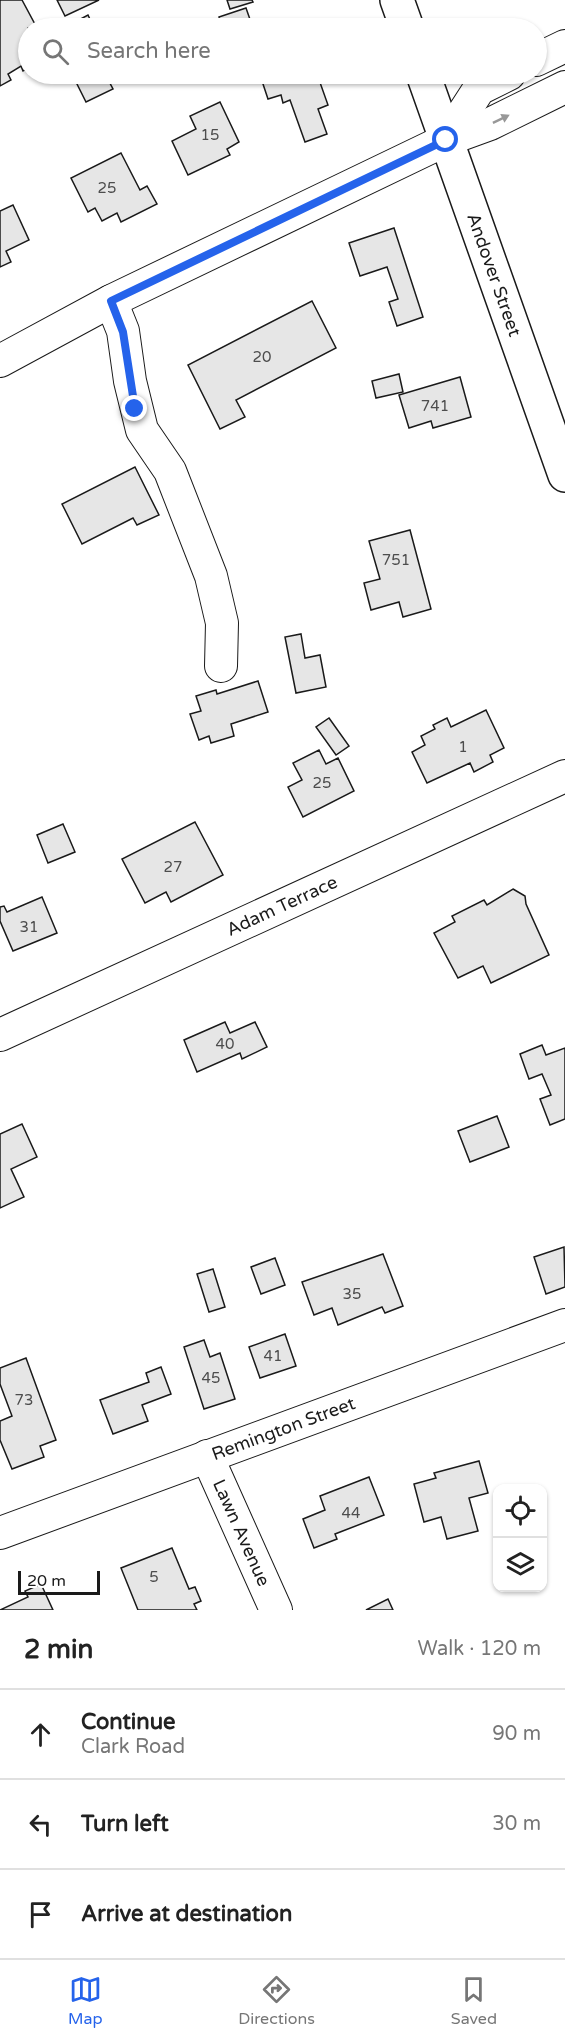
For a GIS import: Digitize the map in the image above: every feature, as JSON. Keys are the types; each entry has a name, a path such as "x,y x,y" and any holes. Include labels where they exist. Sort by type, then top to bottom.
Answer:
{"main road":[{"path":"397,0 403,18"},
{"name":"Andover Street","path":"426,84 565,475"}],"street":[{"path":"547,55 565,46"},
{"path":"446,140 479,88 488,84"},
{"path":"0,361 111,301 446,140 490,124 565,87"},
{"path":"111,301 123,332 132,391 142,430 170,471 211,576 222,623 221,666"},
{"name":"Adam Terrace","path":"0,1035 565,776"},
{"name":"Remington Street","path":"0,1533 565,1325"},
{"name":"Lawn Avenue","path":"207,1456 276,1610"}],"building":[{"path":"0,0 22,0 32,18 18,18 18,68 8,74 11,80 0,86"},
{"path":"57,0 99,0 65,16"},
{"path":"227,0 252,0 253,2 230,9"},
{"path":"246,8 250,18 219,18"},
{"path":"77,84 110,84 113,89 86,102"},
{"path":"263,84 321,84 328,105 318,109 327,134 305,142 290,100 283,103 281,95 268,99"},
{"path":"220,102 239,142 227,149 230,155 188,175 172,141 196,129 190,116"},
{"path":"121,153 140,190 147,186 157,204 121,222 117,213 102,221 95,208 88,212 71,178"},
{"path":"13,205 29,240 6,251 11,262 0,267 0,211"},
{"path":"394,228 423,317 397,326 389,302 398,299 387,267 360,276 349,243"},
{"path":"312,301 336,348 236,400 245,417 220,429 188,365"},
{"path":"399,374 403,392 376,398 372,381"},
{"path":"460,377 471,417 433,428 431,421 409,428 399,395"},
{"path":"135,467 159,515 137,525 133,518 82,544 62,504"},
{"path":"410,530 431,609 403,617 399,602 371,610 364,583 380,579 369,541"},
{"path":"301,634 305,658 320,655 326,687 296,693 285,637"},
{"path":"258,681 268,712 231,724 234,736 211,743 209,736 199,740 190,714 201,711 196,696 216,690 217,694"},
{"path":"486,710 504,748 490,755 493,762 474,772 470,763 427,783 412,752 425,745 421,736 435,729 433,725 447,718 451,727"},
{"path":"329,718 349,746 336,755 316,727"},
{"path":"319,750 326,764 338,758 354,791 303,817 288,787 302,780 293,763"},
{"path":"195,822 223,875 171,902 166,892 145,903 122,859"},
{"path":"63,824 75,852 48,863 37,835"},
{"path":"513,889 525,896 526,904 549,955 491,983 483,966 458,978 434,933 455,922 452,916 484,900 487,905"},
{"path":"42,897 57,933 13,951 0,921 0,907 4,906 7,912"},
{"path":"225,1022 230,1033 255,1022 267,1047 242,1059 240,1053 197,1072 184,1040"},
{"path":"542,1045 546,1055 565,1048 565,1119 550,1125 540,1099 551,1095 542,1074 529,1079 520,1054"},
{"path":"497,1116 509,1147 470,1162 458,1131"},
{"path":"22,1124 37,1157 11,1169 24,1197 0,1208 0,1134"},
{"path":"564,1247 565,1287 546,1294 534,1257"},
{"path":"383,1254 403,1306 385,1313 382,1307 338,1325 332,1308 314,1315 302,1282"},
{"path":"275,1258 285,1285 261,1294 251,1267"},
{"path":"213,1269 225,1307 209,1312 197,1274"},
{"path":"285,1334 296,1366 260,1378 249,1347"},
{"path":"204,1340 210,1357 220,1353 235,1399 204,1409 184,1347"},
{"path":"26,1358 56,1440 40,1446 44,1457 12,1469 0,1440 0,1421 12,1416 0,1384 0,1368"},
{"path":"161,1367 171,1394 142,1405 148,1421 113,1434 100,1400 149,1382 146,1373"},
{"path":"479,1461 488,1493 469,1498 478,1531 447,1539 441,1517 424,1522 414,1484 436,1478 434,1473"},
{"path":"369,1477 384,1515 335,1534 337,1539 314,1548 303,1519 325,1510 320,1496"},
{"path":"172,1548 189,1589 195,1587 201,1601 194,1604 197,1610 138,1610 121,1568"},
{"path":"41,1584 53,1610 0,1610 28,1597 25,1591"},
{"path":"388,1599 393,1610 366,1610"}],"route":[{"path":"135,409 128,353 111,301 446,140"}]}
